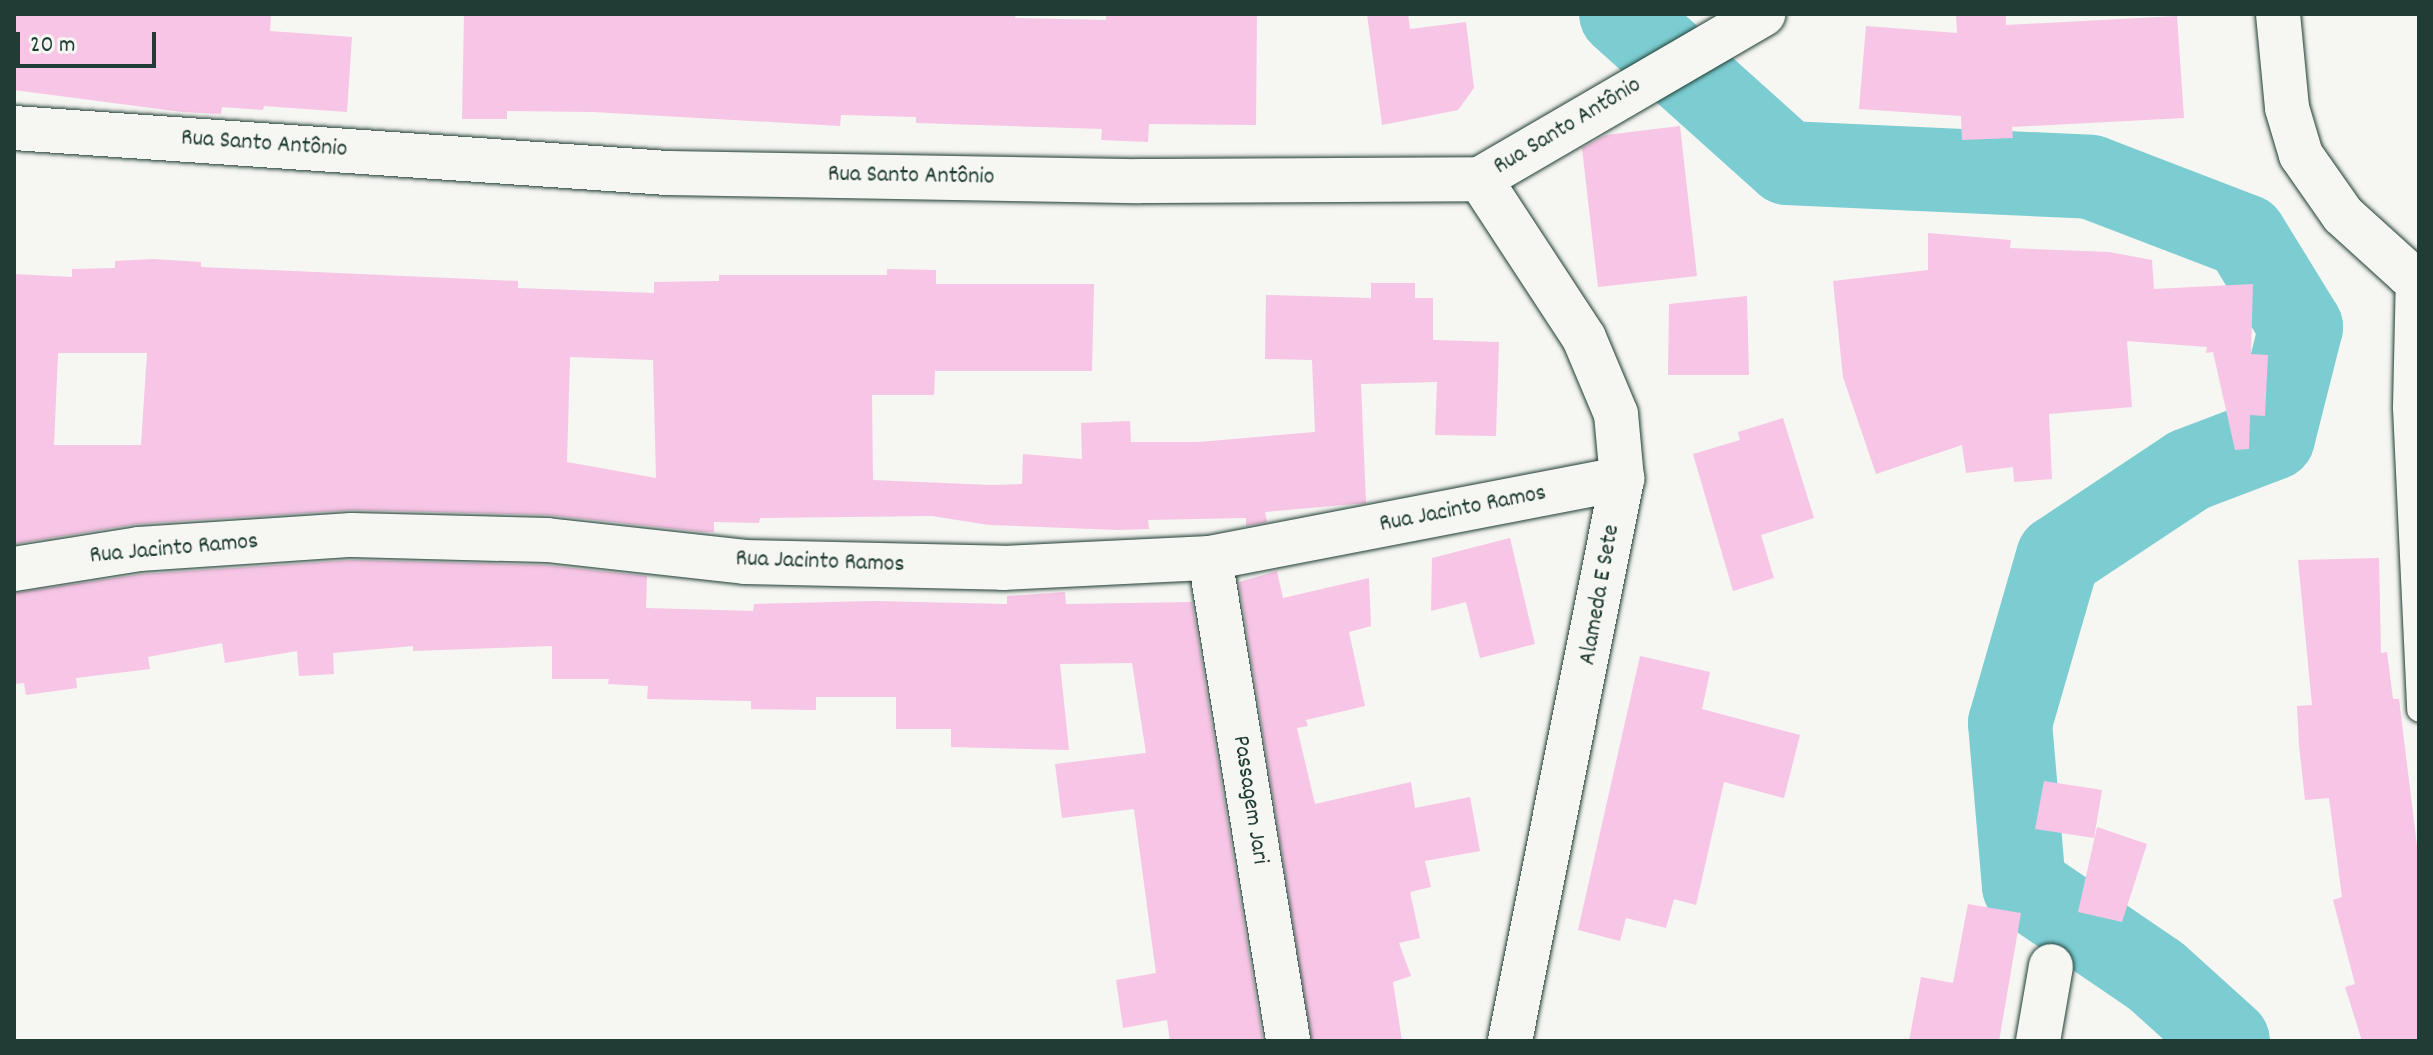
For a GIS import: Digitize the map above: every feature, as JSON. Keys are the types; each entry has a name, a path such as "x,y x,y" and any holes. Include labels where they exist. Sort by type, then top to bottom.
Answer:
{"street":[{"name":"Rua Santo Antônio","path":"14,128 668,173 1139,181 1480,179 1764,14"},
{"path":"2278,14 2287,108 2301,155 2343,215 2414,274"},
{"name":"Alameda E Sete","path":"1480,179 1584,338 1616,414 1622,479 1510,1041"},
{"name":"Rua Jacinto Ramos","path":"14,569 139,549 352,535 547,540 745,562 1003,568 1210,558 1622,479"},
{"name":"Passagem Jari","path":"1210,558 1288,1041"},
{"path":"2038,1041 2051,966"}],"lane":[{"path":"2414,274 2405,408 2419,710"}],"building":[{"path":"14,14 271,14 270,31 352,37 347,112 264,106 263,110 222,107 221,114 182,112 14,90"},
{"path":"464,14 1016,14 1015,18 1106,20 1106,15 1257,14 1256,125 1149,124 1148,142 1101,140 1102,129 916,123 916,117 841,115 840,126 593,112 507,111 507,119 462,119"},
{"path":"1367,14 1408,14 1410,29 1466,22 1474,88 1458,110 1382,125"},
{"path":"1956,14 2006,14 2006,25 2177,16 2184,118 2012,127 2013,138 1962,140 1961,116 1859,109 1866,26 1957,33"},
{"path":"1680,126 1697,276 1598,287 1582,148 1606,135"},
{"path":"1928,233 2011,240 2010,248 2109,252 2152,260 2154,289 2253,284 2251,354 2268,355 2265,416 2250,415 2249,449 2235,450 2213,352 2206,353 2207,347 2127,341 2132,407 2049,414 2052,479 2014,482 2013,467 1966,473 1962,445 1876,474 1843,377 1833,281 1928,270"},
{"path":"154,259 201,262 201,267 518,281 518,288 654,293 654,282 719,281 719,275 887,275 887,269 936,270 936,284 1094,284 1092,371 935,371 934,395 872,395 873,480 990,485 1022,484 1023,454 1082,459 1081,423 1130,421 1131,442 1198,442 1315,432 1312,360 1265,359 1266,295 1371,298 1371,283 1415,283 1415,298 1433,298 1433,340 1499,342 1496,436 1435,435 1437,382 1361,384 1366,503 1265,512 1267,522 1246,526 1246,518 1148,520 1149,529 1118,530 989,525 932,516 760,518 759,523 714,522 714,532 703,532 548,515 352,510 137,524 14,544 14,274 72,277 72,269 115,268 115,261","holes":["58,353 147,353 141,445 54,445","570,357 653,360 656,478 567,462"]},
{"path":"1747,296 1749,375 1668,375 1669,304"},
{"path":"1783,418 1814,518 1761,535 1774,578 1733,591 1693,454 1740,440 1738,432"},
{"path":"1510,538 1535,644 1480,658 1466,602 1431,611 1432,558"},
{"path":"2379,558 2381,653 2387,652 2393,699 2399,699 2419,862 2419,1041 2362,1041 2345,987 2355,984 2333,900 2342,897 2329,798 2305,800 2299,745 2297,706 2312,705 2298,560"},
{"path":"352,560 545,565 647,576 646,608 753,611 754,604 873,601 1007,604 1007,596 1065,592 1066,604 1192,602 1263,1041 1170,1041 1167,1020 1123,1028 1116,980 1156,973 1134,809 1062,818 1055,764 1146,753 1132,663 1060,664 1069,750 951,747 951,729 896,729 896,697 816,697 816,710 751,709 751,701 647,699 648,686 608,684 609,679 552,679 552,646 413,651 413,646 333,653 334,674 299,676 297,651 225,663 222,643 148,657 150,669 76,678 77,688 26,695 24,683 14,684 14,593 142,574"},
{"path":"1277,571 1283,598 1369,578 1371,626 1349,632 1365,706 1306,720 1308,726 1297,728 1315,804 1411,782 1415,808 1470,797 1480,851 1425,861 1431,887 1410,892 1420,938 1399,943 1411,976 1393,982 1402,1041 1312,1041 1239,582"},
{"path":"1640,656 1710,672 1702,709 1800,735 1784,798 1724,782 1696,905 1674,899 1666,928 1626,918 1620,941 1578,930"},
{"path":"2044,781 2102,790 2094,838 2035,829"},
{"path":"2097,827 2147,844 2122,922 2078,912"},
{"path":"1968,904 2021,913 1999,1041 1909,1041 1921,977 1953,983"}],"waterway":[{"path":"1621,14 1787,163 2091,177 2245,236 2301,327 2273,438 2189,470 2058,557 2010,723 2024,886 2156,976 2228,1041"}]}
